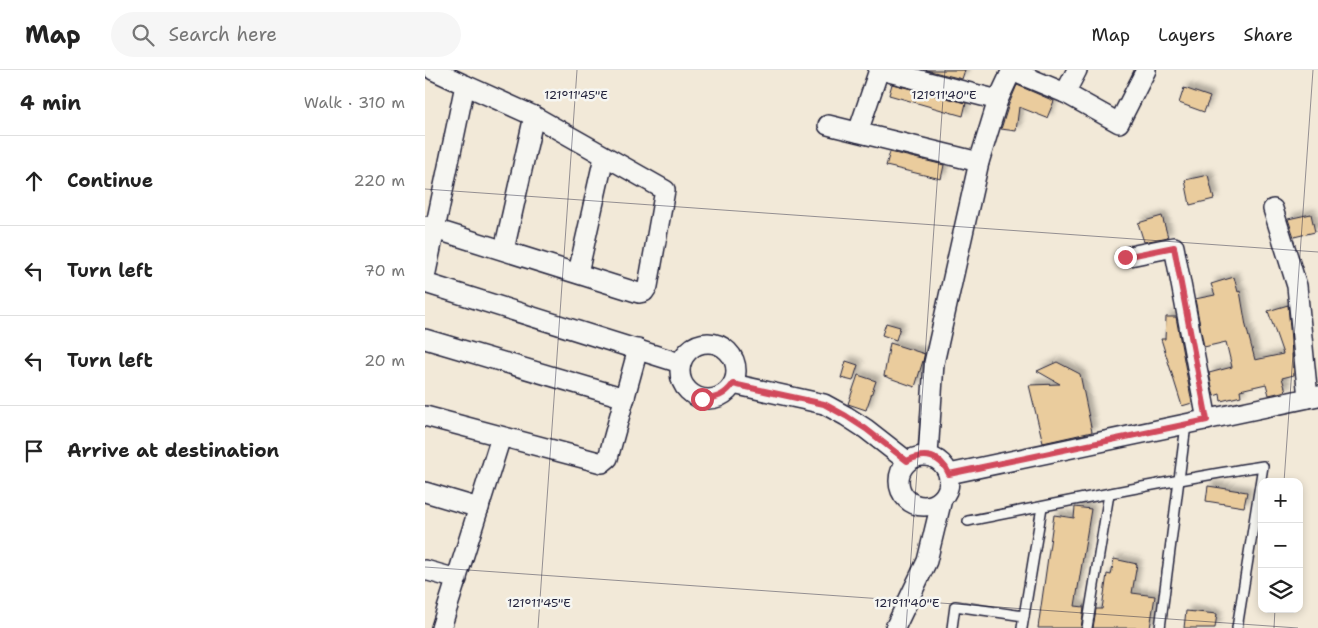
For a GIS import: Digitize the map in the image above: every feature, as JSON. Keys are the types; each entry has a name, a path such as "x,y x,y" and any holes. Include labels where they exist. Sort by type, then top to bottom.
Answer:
{"street":[{"path":"430,227 639,293 643,292 648,286 665,190 534,116 433,70"},
{"path":"858,132 880,70 998,100"},
{"path":"928,456 934,363 979,162 998,100 1012,70 1065,93 1119,123 1146,70"},
{"path":"1065,93 1077,70"},
{"path":"425,277 430,227 465,85"},
{"path":"504,250 534,116"},
{"path":"828,125 979,162"},
{"path":"577,273 605,157"},
{"path":"949,474 1313,397 1297,286 1273,209"},
{"path":"1125,257 1174,247 1207,420"},
{"path":"425,283 680,363"},
{"path":"425,339 625,398"},
{"path":"706,343 722,347 733,359 736,367 733,384 720,397 702,399 693,396 681,381 680,363 690,349 697,345 706,343"},
{"path":"425,416 602,463 607,458 639,349"},
{"path":"733,384 824,404 866,429 907,461"},
{"path":"441,628 501,437"},
{"path":"895,628 927,561 942,499 949,483 949,474 941,462 928,456 920,456 907,461 901,469 899,477 899,485 906,499 920,506 936,503 942,499"},
{"path":"425,492 479,508"},
{"path":"425,570 457,579"}],"lane":[{"path":"1160,628 1186,425"},
{"path":"968,521 1179,479 1263,466 1237,628"},
{"path":"1087,628 1109,494"},
{"path":"1022,628 1042,507"},
{"path":"952,628 955,606 1024,616"}],"building":[{"path":"926,70 965,70 962,79"},
{"path":"892,84 966,103 963,116 889,95"},
{"path":"1017,85 1054,101 1047,118 1019,107 1016,131 1001,129 1009,104"},
{"path":"1184,88 1210,97 1204,112 1179,103"},
{"path":"890,152 944,165 941,179 886,166"},
{"path":"1208,175 1214,199 1190,205 1185,180"},
{"path":"1311,214 1315,232 1294,237 1288,219"},
{"path":"1162,216 1168,237 1144,242 1138,223"},
{"path":"1234,277 1238,292 1240,291 1246,326 1255,360 1283,354 1268,311 1288,305 1294,375 1282,378 1286,391 1269,395 1266,384 1240,390 1241,396 1221,401 1220,394 1214,396 1209,373 1232,367 1226,342 1204,347 1195,299 1215,295 1211,284"},
{"path":"1166,317 1176,317 1192,403 1182,406 1161,339 1165,339"},
{"path":"886,323 900,327 896,340 882,335"},
{"path":"890,343 925,354 915,387 884,376"},
{"path":"846,361 858,365 853,381 841,378"},
{"path":"1057,362 1080,374 1092,432 1043,443 1029,385 1060,384 1037,371"},
{"path":"858,375 876,381 866,410 848,404"},
{"path":"1208,486 1247,492 1244,507 1206,501"},
{"path":"1075,507 1091,509 1075,606 1084,607 1081,628 1038,628 1054,515 1074,518"},
{"path":"1114,559 1137,564 1132,593 1155,596 1150,628 1093,628 1096,609 1102,609 1107,574 1111,575"},
{"path":"1186,611 1217,614 1215,628 1184,628"}],"route":[{"path":"702,399 720,397 733,384 824,404 866,429 907,461 920,456 935,458 946,467 949,474 1207,420 1174,247 1125,257"}]}
